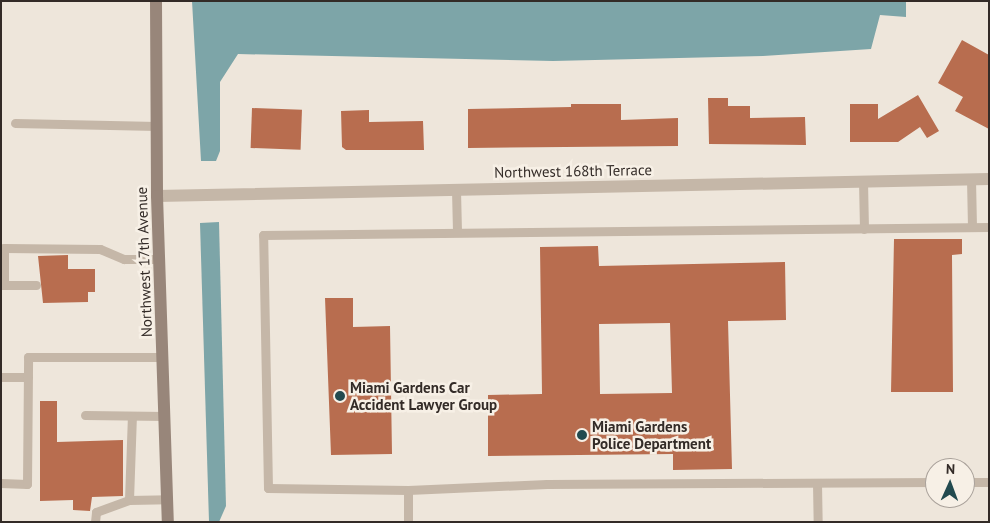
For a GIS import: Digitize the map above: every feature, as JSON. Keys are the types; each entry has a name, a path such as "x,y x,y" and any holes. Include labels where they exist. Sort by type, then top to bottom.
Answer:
{"street":[{"name":"Northwest 17th Avenue","path":"156,1 157,196 168,522"},
{"name":"Northwest 168th Terrace","path":"157,196 989,179"}],"lane":[{"path":"15,123 157,126"},
{"path":"971,179 972,227"},
{"path":"863,181 864,228"},
{"path":"456,190 457,232"},
{"path":"925,482 547,484 408,490 268,488 263,235 989,227"},
{"path":"36,285 2,285 4,248 100,249 124,259 160,258"},
{"path":"1,484 27,484 28,357 163,357"},
{"path":"1,376 28,376"},
{"path":"85,415 165,416"},
{"path":"130,500 132,416"},
{"path":"975,482 989,482"},
{"path":"817,483 818,522"},
{"path":"408,490 408,522"},
{"path":"95,522 96,512 130,500 168,499"}],"water":[{"path":"192,1 906,1 906,17 880,15 871,49 763,56 553,61 238,54 220,82 220,151 216,161 201,161"},
{"path":"219,222 226,506 219,522 209,522 200,223"}],"building":[{"path":"962,40 989,55 989,129 955,111 963,97 938,83"},
{"path":"918,95 939,131 927,138 920,127 898,142 850,142 850,104 878,104 878,119"},
{"path":"708,98 728,98 728,106 750,106 750,118 805,117 806,145 709,144"},
{"path":"571,104 621,104 621,120 678,118 678,146 468,148 468,109 571,107"},
{"path":"252,108 302,110 301,150 251,148"},
{"path":"369,110 369,122 423,121 424,150 346,150 342,147 341,111"},
{"path":"894,239 962,239 962,254 952,255 953,392 891,392"},
{"path":"598,246 599,266 785,262 786,320 728,321 732,469 673,470 673,454 488,456 488,395 542,394 540,247","holes":["670,323 672,393 600,394 599,324"]},
{"path":"68,255 68,269 95,269 95,292 88,292 88,302 43,303 38,256"},
{"path":"325,298 353,298 353,327 390,326 392,454 331,455"},
{"path":"40,401 57,401 57,442 123,440 123,496 92,497 90,511 73,510 73,500 40,501"}],"place":[{"name":"Miami Gardens Car Accident Lawyer Group","path":"340,396"},
{"name":"Miami Gardens Police Department","path":"582,435"}]}
